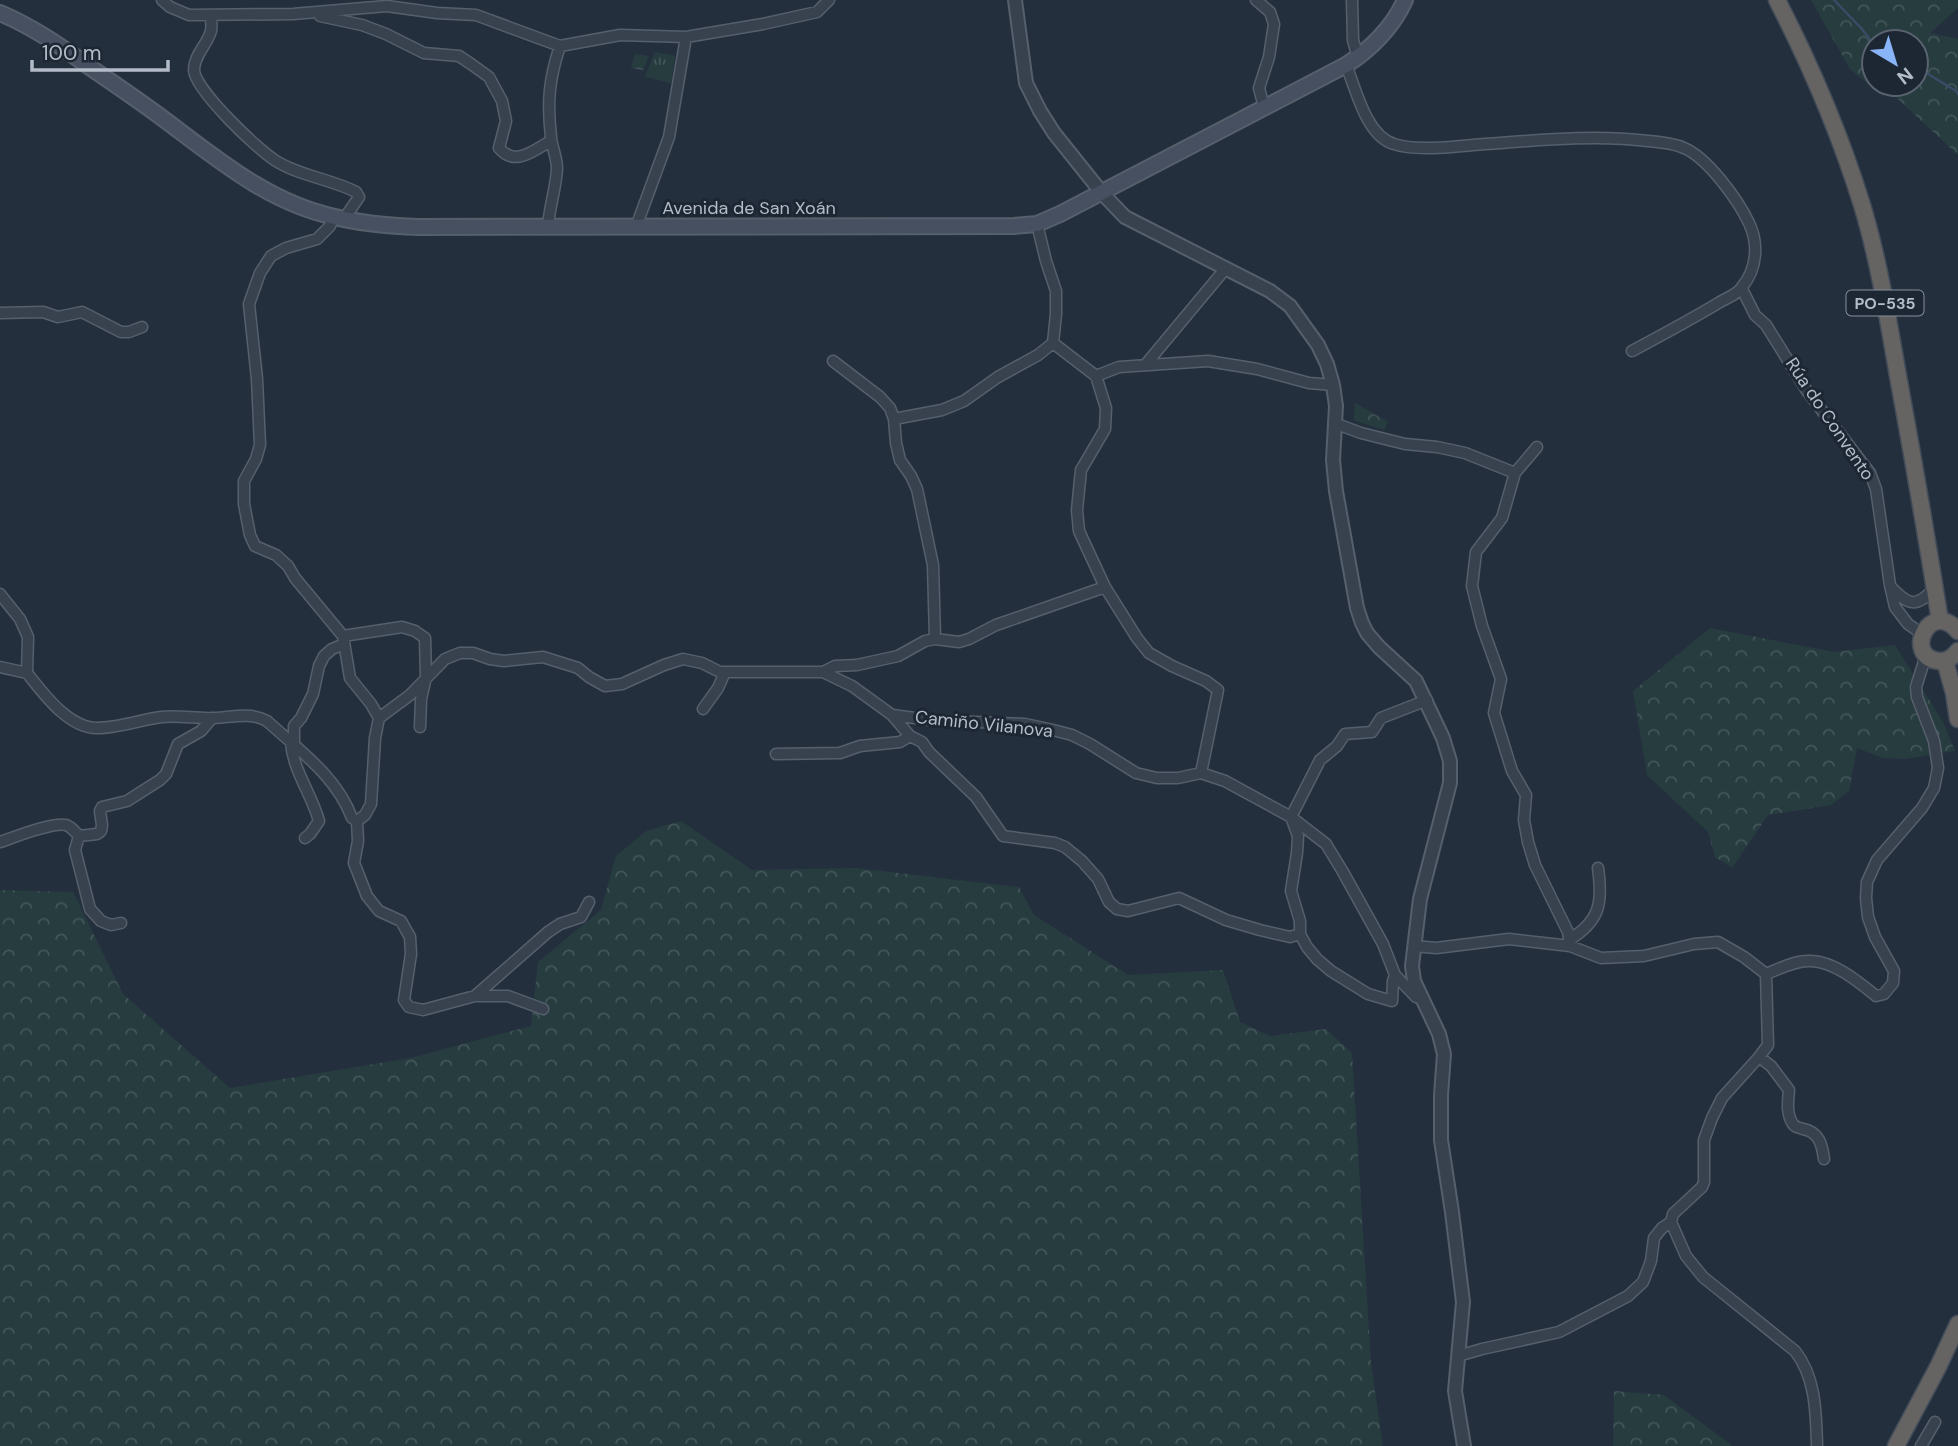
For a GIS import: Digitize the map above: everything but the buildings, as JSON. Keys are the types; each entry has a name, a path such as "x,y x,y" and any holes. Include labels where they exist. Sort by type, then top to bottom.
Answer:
{"highway":[{"name":"PO-535","path":"1777,0 1809,64 1863,207 1880,276 1940,621"},
{"path":"1958,631 1951,624 1940,621 1929,625 1922,634 1921,645 1926,655 1932,659 1951,656 1958,719"},
{"path":"1896,1446 1958,1324"}],"main road":[{"name":"Avenida de San Xoán","path":"0,13 57,44 147,106 239,176 274,195 338,218 379,225 419,227 1014,226 1037,224 1060,214 1352,61 1374,43 1405,0"}],"street":[{"path":"162,0 189,15 305,13 387,6 477,15 560,46 620,35 686,37 806,16 817,12 829,0"},
{"path":"1015,0 1026,83 1054,133 1102,193 1125,217 1270,291 1290,306 1318,345 1327,364 1336,406 1335,491 1357,608 1367,633 1416,681 1427,700 1450,761 1450,783 1420,899 1412,966 1414,981 1439,1034 1444,1054 1441,1140 1462,1302 1455,1391 1464,1446"},
{"path":"1256,0 1270,12 1274,24 1269,57 1259,88 1264,107"},
{"path":"1352,0 1352,61 1359,105 1374,129 1392,144 1410,147 1454,147 1599,138 1673,144 1686,149 1706,165 1734,195 1754,232 1754,267 1742,289 1632,351"},
{"path":"305,13 362,25 424,53 458,56 471,64 489,77 502,102 506,121 499,148 503,153 509,156 529,155 551,141"},
{"path":"211,16 212,30 197,58 194,74 218,108 276,161 356,192 359,197 317,239 286,248 271,256 260,273 249,304 257,379 260,445 244,481 244,504 255,546 276,555 288,566 344,640 349,678 379,718 375,738 371,804 365,815 357,821"},
{"path":"636,227 669,137 686,37"},
{"path":"548,228 557,169 551,141 548,97 551,71 560,46"},
{"path":"894,419 942,410 964,401 1053,343 1056,291 1037,224"},
{"path":"1146,364 1226,268"},
{"name":"Rúa do Convento","path":"1742,289 1755,315 1766,326 1807,391 1870,473 1876,489 1895,607 1901,617 1922,634"},
{"path":"0,313 43,312 58,317 82,312 121,332 142,327"},
{"path":"1053,343 1096,376 1106,408 1105,429 1081,470 1077,510 1080,531 1105,587 1149,653 1206,681 1218,690 1201,773 1225,781 1291,817 1326,844 1383,944 1395,975 1416,996 1422,998"},
{"path":"833,361 880,397 890,408 900,460 917,489 933,565 935,639"},
{"path":"1096,376 1119,367 1208,361 1257,369 1309,383 1333,385"},
{"path":"1335,423 1361,433 1405,444 1465,453 1515,473"},
{"path":"1537,447 1515,473 1502,518 1476,552 1472,586 1482,626 1501,679 1494,713 1512,771 1525,795 1524,820 1528,842 1535,865 1568,932 1569,943"},
{"path":"1890,585 1905,601 1912,603 1919,602 1935,588"},
{"path":"823,672 835,666 857,665 898,656 935,639 959,642 969,639 996,625 1105,587"},
{"path":"0,594 20,619 28,637 27,673"},
{"path":"304,838 319,821 315,805 292,755 294,726 313,694 324,656 344,640 402,626 425,638 426,677 421,699 420,727"},
{"name":"Camiño Vilanova","path":"379,718 410,695 445,659 460,653 473,653 504,661 543,657 578,668 605,686 622,684 664,664 683,659 702,663 720,672 823,672 852,686 892,715 930,720 1025,724 1072,735 1136,773 1157,778 1178,778 1201,773"},
{"path":"1766,974 1810,960 1830,965 1845,973 1876,996 1884,994 1893,983 1894,971 1875,937 1868,917 1867,882 1877,860 1922,808 1934,788 1938,768 1934,741 1917,697 1916,687 1926,655"},
{"path":"0,667 27,673 53,705 87,727 99,728 162,717 258,716 320,768 342,797 352,818 357,821"},
{"path":"703,709 718,688 725,672"},
{"path":"1395,975 1392,1001 1368,994 1331,971 1307,947 1300,934 1300,921 1291,891 1298,836 1291,817 1320,760 1337,746 1345,734 1372,732 1381,718 1427,700"},
{"path":"892,715 910,736 922,742 976,797 1003,836 1055,842 1065,847 1098,879 1109,902 1117,909 1128,911 1179,898 1226,920 1290,937 1300,934"},
{"path":"79,836 101,831 102,807 127,801 160,780 166,774 178,744 201,731 212,718"},
{"path":"776,754 840,753 860,746 900,742 910,736"},
{"path":"357,821 358,841 354,863 367,897 379,911 401,921 410,937 411,954 404,1000 409,1007 423,1010 475,996 508,996 543,1009"},
{"path":"0,842 64,824 79,836"},
{"path":"79,836 75,850 90,909 101,921 111,925 121,923"},
{"path":"1569,943 1592,920 1599,905 1602,892 1598,869"},
{"path":"475,996 548,932 560,924 582,917 589,902"},
{"path":"1414,946 1436,948 1509,939 1569,943 1601,958 1644,956 1693,944 1718,942 1766,974"},
{"path":"1766,974 1768,1045 1722,1098 1704,1140 1702,1187 1673,1214 1671,1222 1686,1256 1703,1277 1796,1351 1803,1360 1816,1407 1816,1446"},
{"path":"1759,1057 1771,1066 1789,1090 1788,1109 1792,1123 1818,1136 1824,1158"},
{"path":"1458,1356 1559,1332 1628,1296 1643,1282 1651,1261 1654,1238 1671,1222"},
{"path":"1921,1446 1935,1422"}],"green space":[{"path":"1811,0 1958,0 1958,8 1930,33 1930,28 1860,28 1860,77 1850,69"},
{"path":"1930,33 1958,39 1958,155 1897,98 1930,98"},
{"path":"655,52 675,56 671,83 645,77"},
{"path":"635,54 649,56 643,70 631,68"},
{"path":"1355,403 1388,422 1384,430 1354,420"},
{"path":"1710,628 1834,652 1895,645 1943,722 1955,751 1905,759 1883,758 1857,748 1849,791 1831,805 1768,815 1732,868 1715,857 1708,832 1647,775 1633,691"},
{"path":"681,821 752,870 856,868 1019,887 1034,915 1128,975 1223,970 1240,1022 1270,1036 1326,1029 1352,1053 1371,1363 1383,1446 0,1446 0,890 73,892 123,994 230,1088 410,1058 531,1026 538,962 601,910 616,856 646,831"},
{"path":"1614,1391 1664,1395 1733,1446 1613,1446"}],"waterway":[{"path":"1834,0 1861,28"},
{"path":"1930,75 1958,94"}]}
